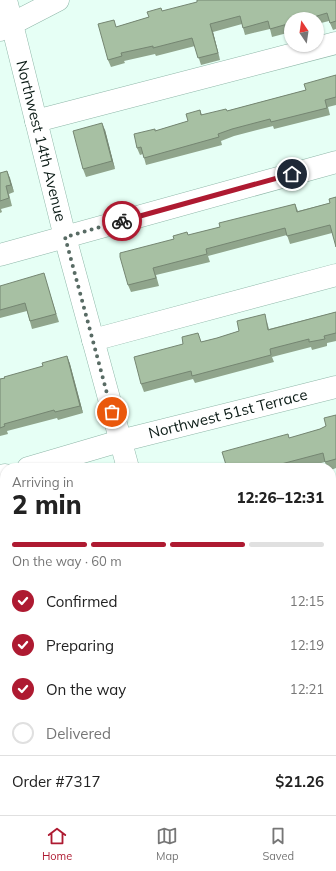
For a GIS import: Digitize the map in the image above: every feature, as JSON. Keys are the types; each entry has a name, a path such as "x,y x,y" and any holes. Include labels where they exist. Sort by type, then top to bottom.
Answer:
{"street":[{"name":"Northwest 14th Avenue","path":"6,0 6,26 36,120 92,340 127,463"},
{"path":"6,26 58,0"},
{"path":"36,120 336,43"},
{"path":"0,255 336,162"},
{"path":"92,340 336,275"},
{"name":"Northwest 51st Terrace","path":"45,463 120,441 336,387"}],"building":[{"path":"197,0 336,0 336,21 330,23 327,13 324,14 324,12 284,12 284,25 270,29 268,21 243,28 240,16 210,24 218,53 198,58 192,38 153,48 153,46 121,53 122,56 108,60 98,24 114,20 116,27 149,17 147,12 161,8 162,11 197,2"},
{"path":"336,75 336,97 325,100 327,108 271,122 270,119 232,129 218,134 219,137 144,158 141,147 137,148 134,134 155,129 155,131 188,121 186,114 200,110 201,115 226,109 227,111 306,90 304,84"},
{"path":"102,123 112,161 83,169 73,131"},
{"path":"7,171 11,185 6,186 9,198 0,201 0,173"},
{"path":"336,197 336,247 330,225 287,236 285,228 206,249 207,254 153,268 156,278 128,285 120,253 174,239 173,236 187,232 188,235 220,227 219,223 295,204 297,212 330,203 329,199"},
{"path":"44,273 56,314 30,321 25,303 0,310 0,286"},
{"path":"336,312 336,333 324,336 325,339 309,342 309,339 270,349 271,355 192,376 191,371 141,384 134,357 183,344 182,337 198,333 201,342 217,338 239,331 237,321 265,314 268,330"},
{"path":"67,356 80,406 55,412 54,410 4,424 5,426 0,428 0,379 43,366 42,363"},
{"path":"336,415 336,459 325,462 323,453 285,463 225,463 222,452 288,434 289,438 320,429 326,426 324,418"}],"way so far":[{"path":"112,412 65,237 122,221"}],"route":[{"path":"122,221 292,174"}]}
